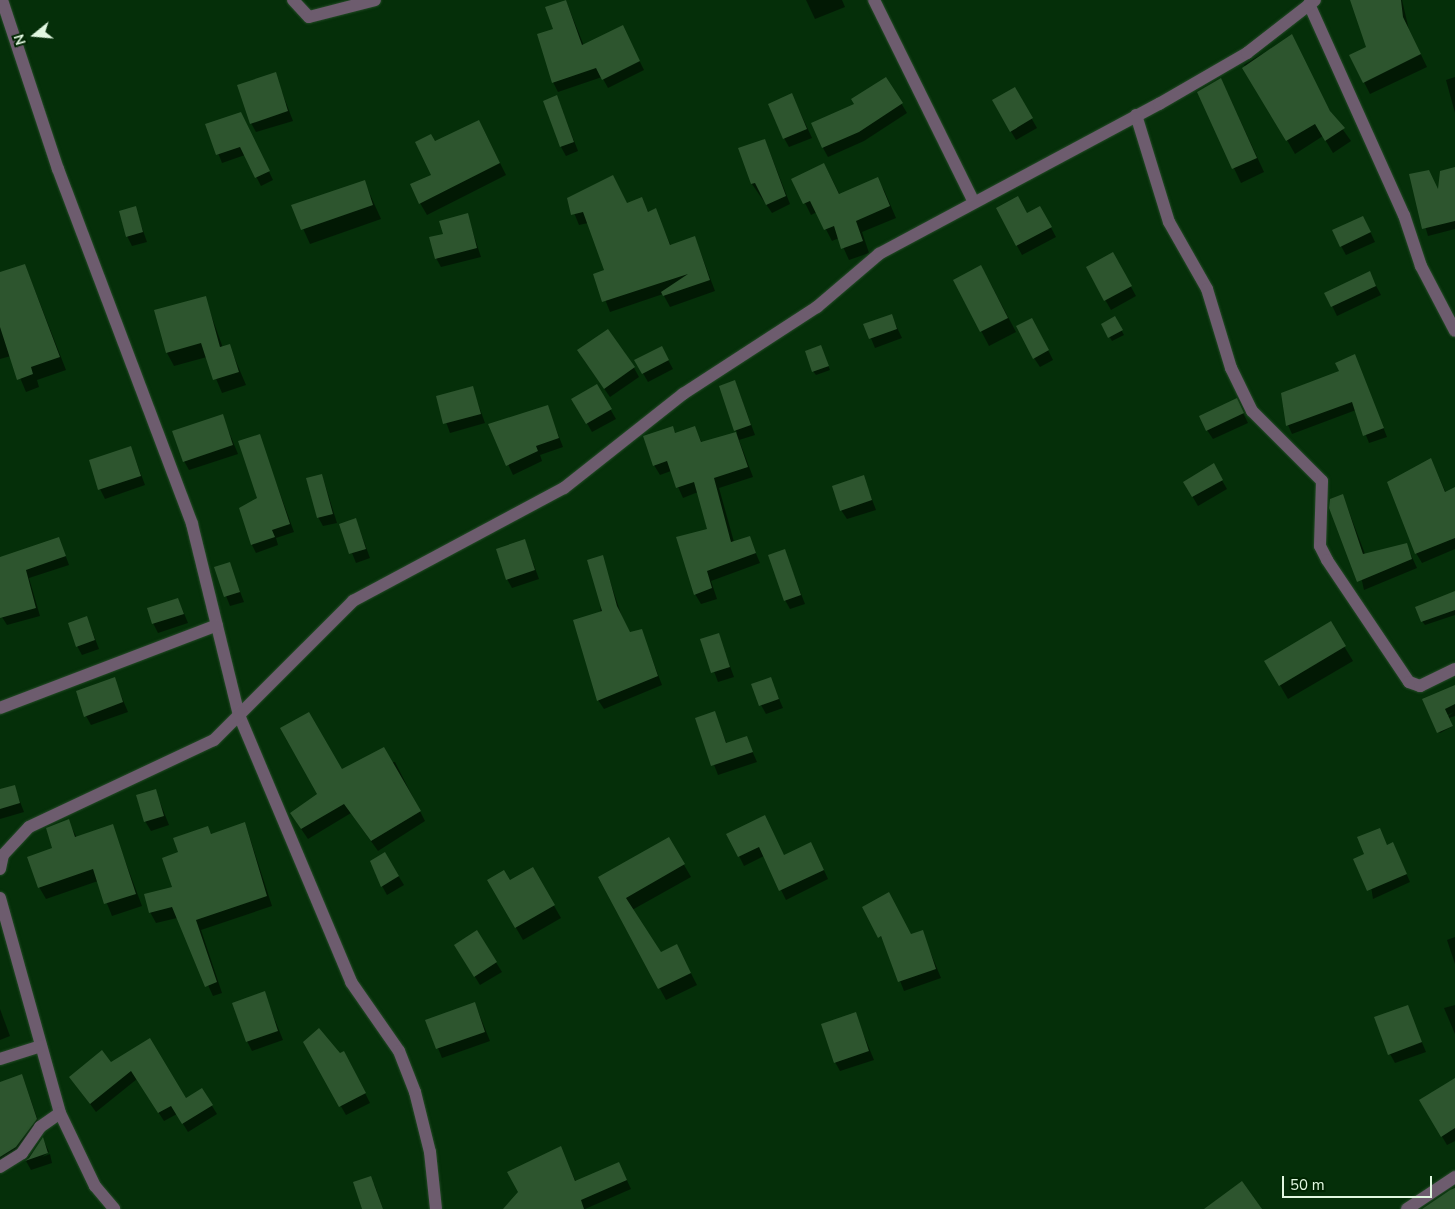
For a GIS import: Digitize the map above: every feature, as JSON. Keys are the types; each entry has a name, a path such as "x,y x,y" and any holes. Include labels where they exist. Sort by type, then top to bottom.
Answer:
{"street":[{"path":"2,0 58,170 192,524 238,715 351,982 402,1059 430,1152 436,1209"},
{"path":"293,0 309,17 375,0"},
{"path":"874,0 974,202"},
{"path":"0,869 1,855 29,827 214,740 353,601 564,488 683,394 817,307 879,254 1247,53 1312,2 1404,215 1421,266 1455,331"},
{"path":"1136,115 1169,222 1207,289 1231,368 1252,411 1322,481 1320,546 1327,560 1409,682 1420,686 1455,669"},
{"path":"0,708 217,625"},
{"path":"0,898 60,1114 95,1186 114,1209"},
{"path":"0,1059 41,1046"},
{"path":"0,1167 22,1153 40,1127 60,1114"},
{"path":"1407,1209 1455,1177"}],"building":[{"path":"566,0 582,45 623,25 640,61 602,80 596,68 552,83 537,34 553,29 545,7"},
{"path":"1350,0 1401,0 1403,17 1421,54 1363,83 1349,55 1366,47"},
{"path":"1292,34 1330,111 1345,128 1325,141 1315,124 1286,141 1242,68"},
{"path":"276,72 288,111 250,124 237,85"},
{"path":"886,77 903,103 859,132 822,148 811,123 854,104 851,99"},
{"path":"1221,78 1257,158 1232,169 1197,92"},
{"path":"1015,87 1033,118 1010,132 992,100"},
{"path":"792,93 807,129 783,139 768,104"},
{"path":"557,95 574,142 560,147 543,101"},
{"path":"241,112 270,171 255,178 240,147 216,155 205,124"},
{"path":"479,120 500,163 419,204 410,184 431,175 415,142 431,134 435,141"},
{"path":"765,139 786,196 766,205 755,183 751,184 738,148"},
{"path":"824,163 839,194 878,177 890,206 856,221 863,241 841,249 834,226 824,230 810,201 803,204 791,179"},
{"path":"1455,167 1455,221 1422,229 1409,174 1429,170 1438,189 1440,171"},
{"path":"613,175 627,203 642,197 648,212 656,208 670,245 695,236 710,280 663,296 661,292 688,274 602,302 593,274 604,270 583,212 571,215 567,198"},
{"path":"365,180 373,205 301,230 291,205"},
{"path":"1018,196 1027,213 1040,206 1052,227 1016,246 996,208"},
{"path":"136,206 143,232 126,237 119,211"},
{"path":"468,213 477,248 435,259 429,237 443,234 439,221"},
{"path":"1363,216 1371,232 1340,247 1332,230"},
{"path":"1113,252 1132,286 1104,301 1086,267"},
{"path":"25,264 60,357 31,367 33,374 17,380 0,327 0,272"},
{"path":"981,265 1008,318 980,332 953,280"},
{"path":"1370,271 1376,286 1331,307 1324,293"},
{"path":"206,296 220,347 230,344 239,372 213,380 201,343 166,353 154,310"},
{"path":"892,314 897,329 869,339 863,324"},
{"path":"1115,316 1123,330 1108,338 1101,324"},
{"path":"1032,318 1049,350 1033,359 1016,326"},
{"path":"608,329 635,367 604,389 577,350"},
{"path":"821,345 829,366 812,372 805,351"},
{"path":"662,346 669,360 642,374 634,360"},
{"path":"1355,354 1384,428 1363,436 1352,402 1286,426 1281,393 1339,371 1335,363"},
{"path":"735,380 751,425 734,431 719,386"},
{"path":"597,384 612,409 586,424 571,399"},
{"path":"473,386 481,414 443,424 436,396"},
{"path":"1237,398 1244,413 1206,431 1199,416"},
{"path":"548,405 559,438 536,446 538,451 506,466 488,424"},
{"path":"223,414 233,445 183,462 172,431"},
{"path":"673,426 675,433 695,426 701,442 736,432 748,467 714,478 731,542 750,536 756,553 707,571 712,588 694,595 676,537 707,529 694,482 676,488 667,461 653,466 643,436"},
{"path":"260,434 290,524 272,530 275,537 251,545 239,508 257,498 238,441"},
{"path":"131,446 141,476 98,490 89,460"},
{"path":"1431,458 1445,492 1455,487 1455,538 1415,554 1387,482"},
{"path":"1214,463 1223,480 1192,497 1183,482"},
{"path":"322,474 333,514 317,518 306,478"},
{"path":"864,475 872,500 840,511 832,486"},
{"path":"1343,494 1363,554 1407,543 1412,559 1357,582 1329,508 1330,499"},
{"path":"356,518 366,549 349,554 339,524"},
{"path":"59,537 66,556 26,570 36,608 0,618 0,557"},
{"path":"525,539 535,570 506,580 496,549"},
{"path":"785,549 801,595 784,601 768,555"},
{"path":"603,555 617,606 630,632 642,629 658,676 597,701 573,620 602,611 587,560"},
{"path":"230,562 240,592 224,597 214,567"},
{"path":"1455,591 1455,610 1421,622 1415,607"},
{"path":"178,598 184,614 152,624 147,608"},
{"path":"87,616 95,640 76,647 68,623"},
{"path":"1331,621 1346,646 1279,686 1264,661"},
{"path":"719,633 730,667 711,673 700,639"},
{"path":"115,677 123,702 84,717 76,691"},
{"path":"771,677 779,699 759,706 751,684"},
{"path":"1455,685 1455,704 1445,709 1453,726 1437,733 1422,699"},
{"path":"715,711 726,743 747,736 753,752 711,766 695,718"},
{"path":"309,712 342,769 384,747 421,811 371,841 344,804 301,829 290,813 317,794 280,728"},
{"path":"15,785 20,803 0,809 0,789"},
{"path":"156,789 164,816 144,822 136,795"},
{"path":"765,815 784,855 811,842 824,870 779,891 759,847 738,857 726,834"},
{"path":"69,819 75,837 113,824 136,894 104,904 93,869 38,888 27,857 52,848 46,828"},
{"path":"245,822 267,896 196,920 217,982 205,987 172,907 149,913 144,894 172,887 162,858 178,852 173,838 208,826 211,834"},
{"path":"1380,828 1387,845 1393,842 1407,874 1367,891 1353,859 1364,854 1357,837"},
{"path":"669,837 685,864 626,898 661,952 677,944 691,973 658,989 598,877"},
{"path":"385,852 399,876 381,887 370,861"},
{"path":"533,867 555,905 515,928 487,880 504,870 510,880"},
{"path":"889,892 911,934 923,930 936,969 898,982 881,936 878,938 862,907"},
{"path":"477,930 497,962 474,977 454,945"},
{"path":"265,991 278,1031 246,1042 232,1003"},
{"path":"475,1002 485,1032 436,1049 425,1020"},
{"path":"1408,1005 1422,1042 1388,1055 1374,1017"},
{"path":"856,1012 869,1051 834,1063 821,1024"},
{"path":"319,1028 340,1053 344,1051 366,1093 339,1107 303,1042"},
{"path":"150,1038 186,1098 202,1088 213,1105 182,1124 171,1106 158,1113 131,1071 90,1104 69,1077 102,1050 111,1062"},
{"path":"22,1074 37,1119 16,1147 0,1157 0,1082"},
{"path":"1455,1078 1455,1128 1441,1137 1419,1100"},
{"path":"43,1137 48,1153 25,1161 29,1158"},
{"path":"561,1146 575,1181 619,1162 627,1180 581,1200 584,1209 503,1209 518,1192 507,1172"},
{"path":"371,1176 383,1209 362,1209 353,1182"},
{"path":"1242,1181 1262,1209 1204,1209"},
{"path":"1455,1188 1455,1209 1422,1209 1450,1190"}]}
